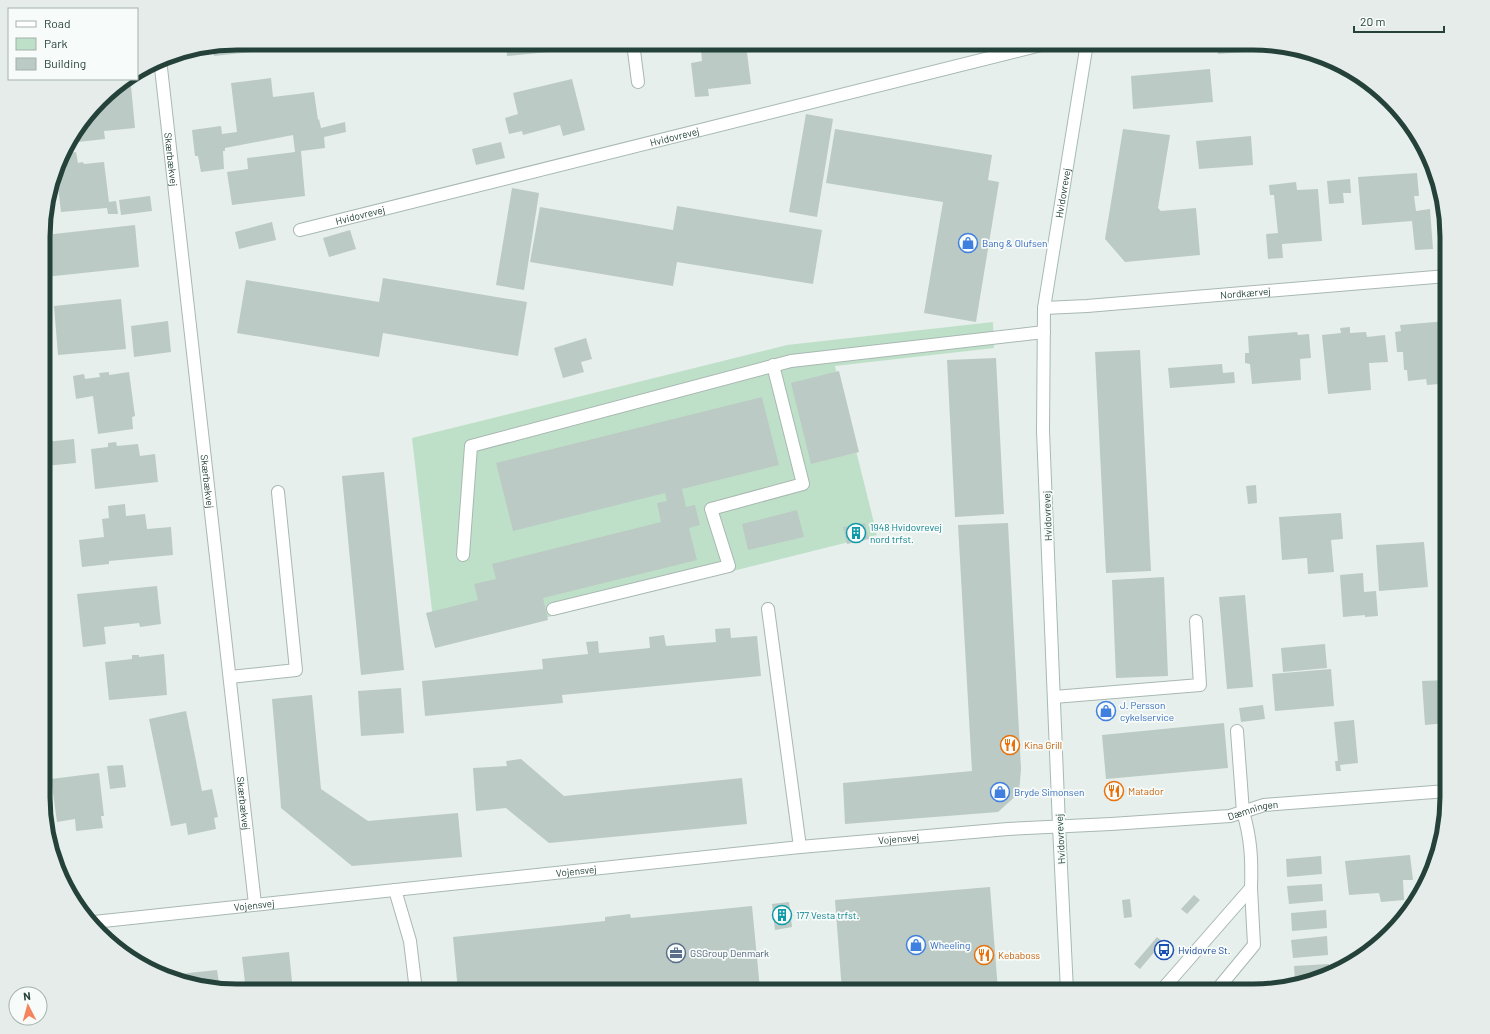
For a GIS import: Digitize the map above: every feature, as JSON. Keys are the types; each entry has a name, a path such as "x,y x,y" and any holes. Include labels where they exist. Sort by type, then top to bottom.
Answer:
{"street":[{"path":"634,50 638,82"},
{"name":"Hvidovrevej","path":"300,230 1021,50"},
{"name":"Hvidovrevej","path":"1067,984 1043,431 1044,308 1086,50"},
{"name":"Skærbækvej","path":"161,66 255,904"},
{"name":"Nordkærvej","path":"1044,308 1095,306 1440,277"},
{"path":"463,555 471,446 791,361 1044,332"},
{"path":"554,610 729,566 711,509 803,484 773,365"},
{"path":"230,677 296,670 278,492"},
{"path":"768,609 800,847"},
{"path":"1054,697 1200,685 1196,621"},
{"path":"1222,984 1254,945 1251,888 1252,866 1249,831 1243,812 1237,731"},
{"name":"Dæmningen","path":"1059,826 1230,816 1264,805 1440,792"},
{"name":"Vojensvej","path":"98,922 800,847 1002,829 1059,826"},
{"path":"1167,984 1251,888"},
{"path":"395,890 410,941 415,984"}],"green space":[{"path":"993,322 994,348 835,366 877,535 436,645 412,438 787,345"}],"building":[{"path":"225,50 269,50 214,56 213,52"},
{"path":"507,50 567,50 507,56"},
{"path":"701,50 747,50 751,84 708,89 709,96 695,97 691,63 702,61"},
{"path":"1218,50 1266,50 1218,54"},
{"path":"1283,53 1292,54 1283,55"},
{"path":"1210,69 1213,102 1133,109 1131,76"},
{"path":"271,78 273,97 314,92 318,120 319,119 321,128 345,122 346,132 324,137 325,148 301,151 305,196 232,205 227,172 248,169 247,158 295,152 293,135 225,148 225,151 223,151 224,169 201,172 198,156 195,156 192,130 221,126 222,134 237,132 231,83"},
{"path":"572,79 585,130 563,136 560,125 523,135 522,131 509,134 505,118 518,114 513,93"},
{"path":"131,86 135,128 104,131 105,139 75,142 96,114 126,87"},
{"path":"806,114 833,119 817,217 789,212"},
{"path":"835,129 992,155 988,180 999,182 976,322 924,313 943,202 826,183"},
{"path":"1123,129 1170,135 1158,208 1161,211 1196,208 1200,255 1125,262 1105,239"},
{"path":"1251,136 1253,165 1199,169 1196,141"},
{"path":"501,142 505,158 476,165 472,149"},
{"path":"76,152 78,163 83,162 84,164 104,162 109,202 116,201 118,214 108,214 107,208 61,212 58,187 56,187 70,153"},
{"path":"1417,173 1419,196 1414,196 1416,211 1430,209 1433,249 1415,250 1412,221 1362,225 1358,177"},
{"path":"1350,179 1351,193 1343,193 1344,203 1329,204 1327,181"},
{"path":"1296,182 1297,190 1318,189 1322,241 1282,244 1283,258 1268,259 1266,234 1278,233 1274,195 1270,195 1269,185"},
{"path":"512,188 539,193 524,290 496,285"},
{"path":"150,196 152,211 121,215 119,200"},
{"path":"677,206 822,230 813,284 677,262 673,286 530,262 540,207 673,230"},
{"path":"272,222 276,240 239,249 235,232"},
{"path":"135,225 139,267 50,276 50,234"},
{"path":"350,230 356,249 329,257 323,238"},
{"path":"383,278 527,302 518,356 383,333 379,357 237,333 246,280 379,302"},
{"path":"121,299 126,349 58,355 54,306"},
{"path":"168,321 171,352 134,357 131,326"},
{"path":"1440,322 1440,367 1438,367 1439,384 1427,385 1426,379 1408,381 1407,370 1404,370 1403,352 1397,352 1395,332 1401,331 1400,325"},
{"path":"1350,327 1350,333 1366,332 1367,337 1385,335 1388,362 1369,363 1371,390 1328,394 1322,335 1341,333 1340,328"},
{"path":"1297,332 1298,335 1309,334 1311,358 1300,359 1301,380 1252,384 1250,364 1245,363 1245,353 1249,353 1248,336"},
{"path":"586,338 592,359 581,362 584,372 563,378 554,348"},
{"path":"1140,350 1151,571 1106,573 1095,352"},
{"path":"996,358 1004,514 955,517 947,360"},
{"path":"1222,364 1223,373 1234,372 1235,383 1170,388 1168,368"},
{"path":"839,371 859,452 811,464 791,383"},
{"path":"109,372 109,375 129,372 135,416 132,417 133,429 98,434 93,396 76,399 73,376 84,374 85,379 100,377 99,373"},
{"path":"762,397 779,465 682,489 686,507 695,505 700,525 689,528 697,560 543,598 548,620 435,648 426,613 478,600 474,584 496,579 492,564 661,522 657,503 667,501 665,493 513,531 496,463"},
{"path":"74,439 76,463 50,466 50,442"},
{"path":"116,442 117,446 138,444 140,456 155,454 158,482 95,489 91,449 108,447 108,443"},
{"path":"384,472 404,670 361,675 342,476"},
{"path":"1256,485 1257,503 1248,504 1246,486"},
{"path":"125,504 126,516 145,514 147,529 171,527 173,555 109,561 109,564 82,567 79,540 104,537 102,519 109,518 108,506"},
{"path":"797,510 804,537 748,550 742,524"},
{"path":"1341,513 1343,539 1331,540 1334,572 1308,574 1307,558 1282,560 1279,517"},
{"name":"1948 Hvidovrevej nord trfst.","path":"865,523 869,539 847,544 843,527"},
{"path":"1008,523 1021,769 1019,793 998,812 845,824 843,783 972,771 958,525"},
{"path":"1424,542 1428,587 1379,591 1376,545"},
{"path":"1363,573 1364,592 1376,591 1378,616 1365,617 1365,615 1343,617 1340,575"},
{"path":"1164,577 1168,676 1116,678 1112,580"},
{"path":"157,586 161,624 140,627 139,623 104,627 106,644 83,647 77,594"},
{"path":"1245,595 1253,687 1227,689 1219,597"},
{"path":"730,628 731,638 757,636 761,676 562,695 563,703 425,716 422,681 543,669 542,659 588,654 586,642 598,641 599,653 650,648 649,637 664,635 666,646 716,642 715,629"},
{"path":"1325,644 1327,668 1283,672 1281,648"},
{"path":"164,654 167,695 109,700 105,662 132,659 132,655 139,655 139,657"},
{"path":"1331,669 1334,706 1275,711 1272,674"},
{"path":"1440,680 1440,724 1425,725 1422,681"},
{"path":"401,688 404,733 361,736 358,691"},
{"path":"312,695 321,789 368,821 458,813 462,857 352,866 281,808 272,699"},
{"path":"1263,705 1265,719 1241,722 1239,708"},
{"path":"186,711 202,791 212,789 218,817 214,818 216,829 188,835 186,823 171,826 149,719"},
{"path":"1354,720 1358,763 1340,765 1341,771 1336,771 1335,761 1338,761 1334,722"},
{"path":"1224,723 1228,768 1106,779 1102,735"},
{"path":"521,759 564,796 742,778 747,824 549,843 506,808 476,811 473,768 507,766 506,761"},
{"path":"123,765 126,787 110,789 107,766"},
{"path":"99,773 104,816 101,816 103,828 76,831 75,819 57,822 51,779"},
{"path":"1431,845 1434,845 1431,853"},
{"path":"1410,855 1413,880 1403,880 1404,900 1381,902 1379,893 1349,895 1345,861"},
{"path":"1321,856 1322,874 1287,877 1286,859"},
{"path":"1322,884 1323,901 1289,904 1287,886"},
{"name":"Wheeling","path":"990,887 997,984 841,984 835,900"},
{"path":"1194,895 1200,900 1187,914 1181,909"},
{"path":"1130,899 1132,917 1124,918 1122,900"},
{"name":"177 Vesta trfst.","path":"789,902 792,927 775,930 772,904"},
{"path":"752,906 760,984 457,984 453,937 605,921 605,917 630,914 631,918"},
{"path":"1326,910 1327,928 1292,931 1291,913"},
{"path":"1327,936 1328,955 1293,958 1291,940"},
{"path":"1157,937 1163,942 1140,969 1134,964"},
{"path":"289,952 292,984 245,984 242,957"},
{"path":"1329,964 1329,968 1295,979 1294,966"},
{"path":"217,970 219,983 188,978 179,974"}],"place":[{"name":"Bang & Olufsen","path":"968,243"},
{"name":"1948 Hvidovrevej nord trfst.","path":"856,533"},
{"name":"J. Persson cykelservice","path":"1106,711"},
{"name":"Kina Grill","path":"1010,745"},
{"name":"Matador","path":"1114,791"},
{"name":"Bryde Simonsen","path":"1000,792"},
{"name":"177 Vesta trfst.","path":"782,915"},
{"name":"Wheeling","path":"916,945"},
{"name":"Hvidovre St.","path":"1164,950"},
{"name":"GSGroup Denmark","path":"676,953"},
{"name":"Kebaboss","path":"984,955"}]}
